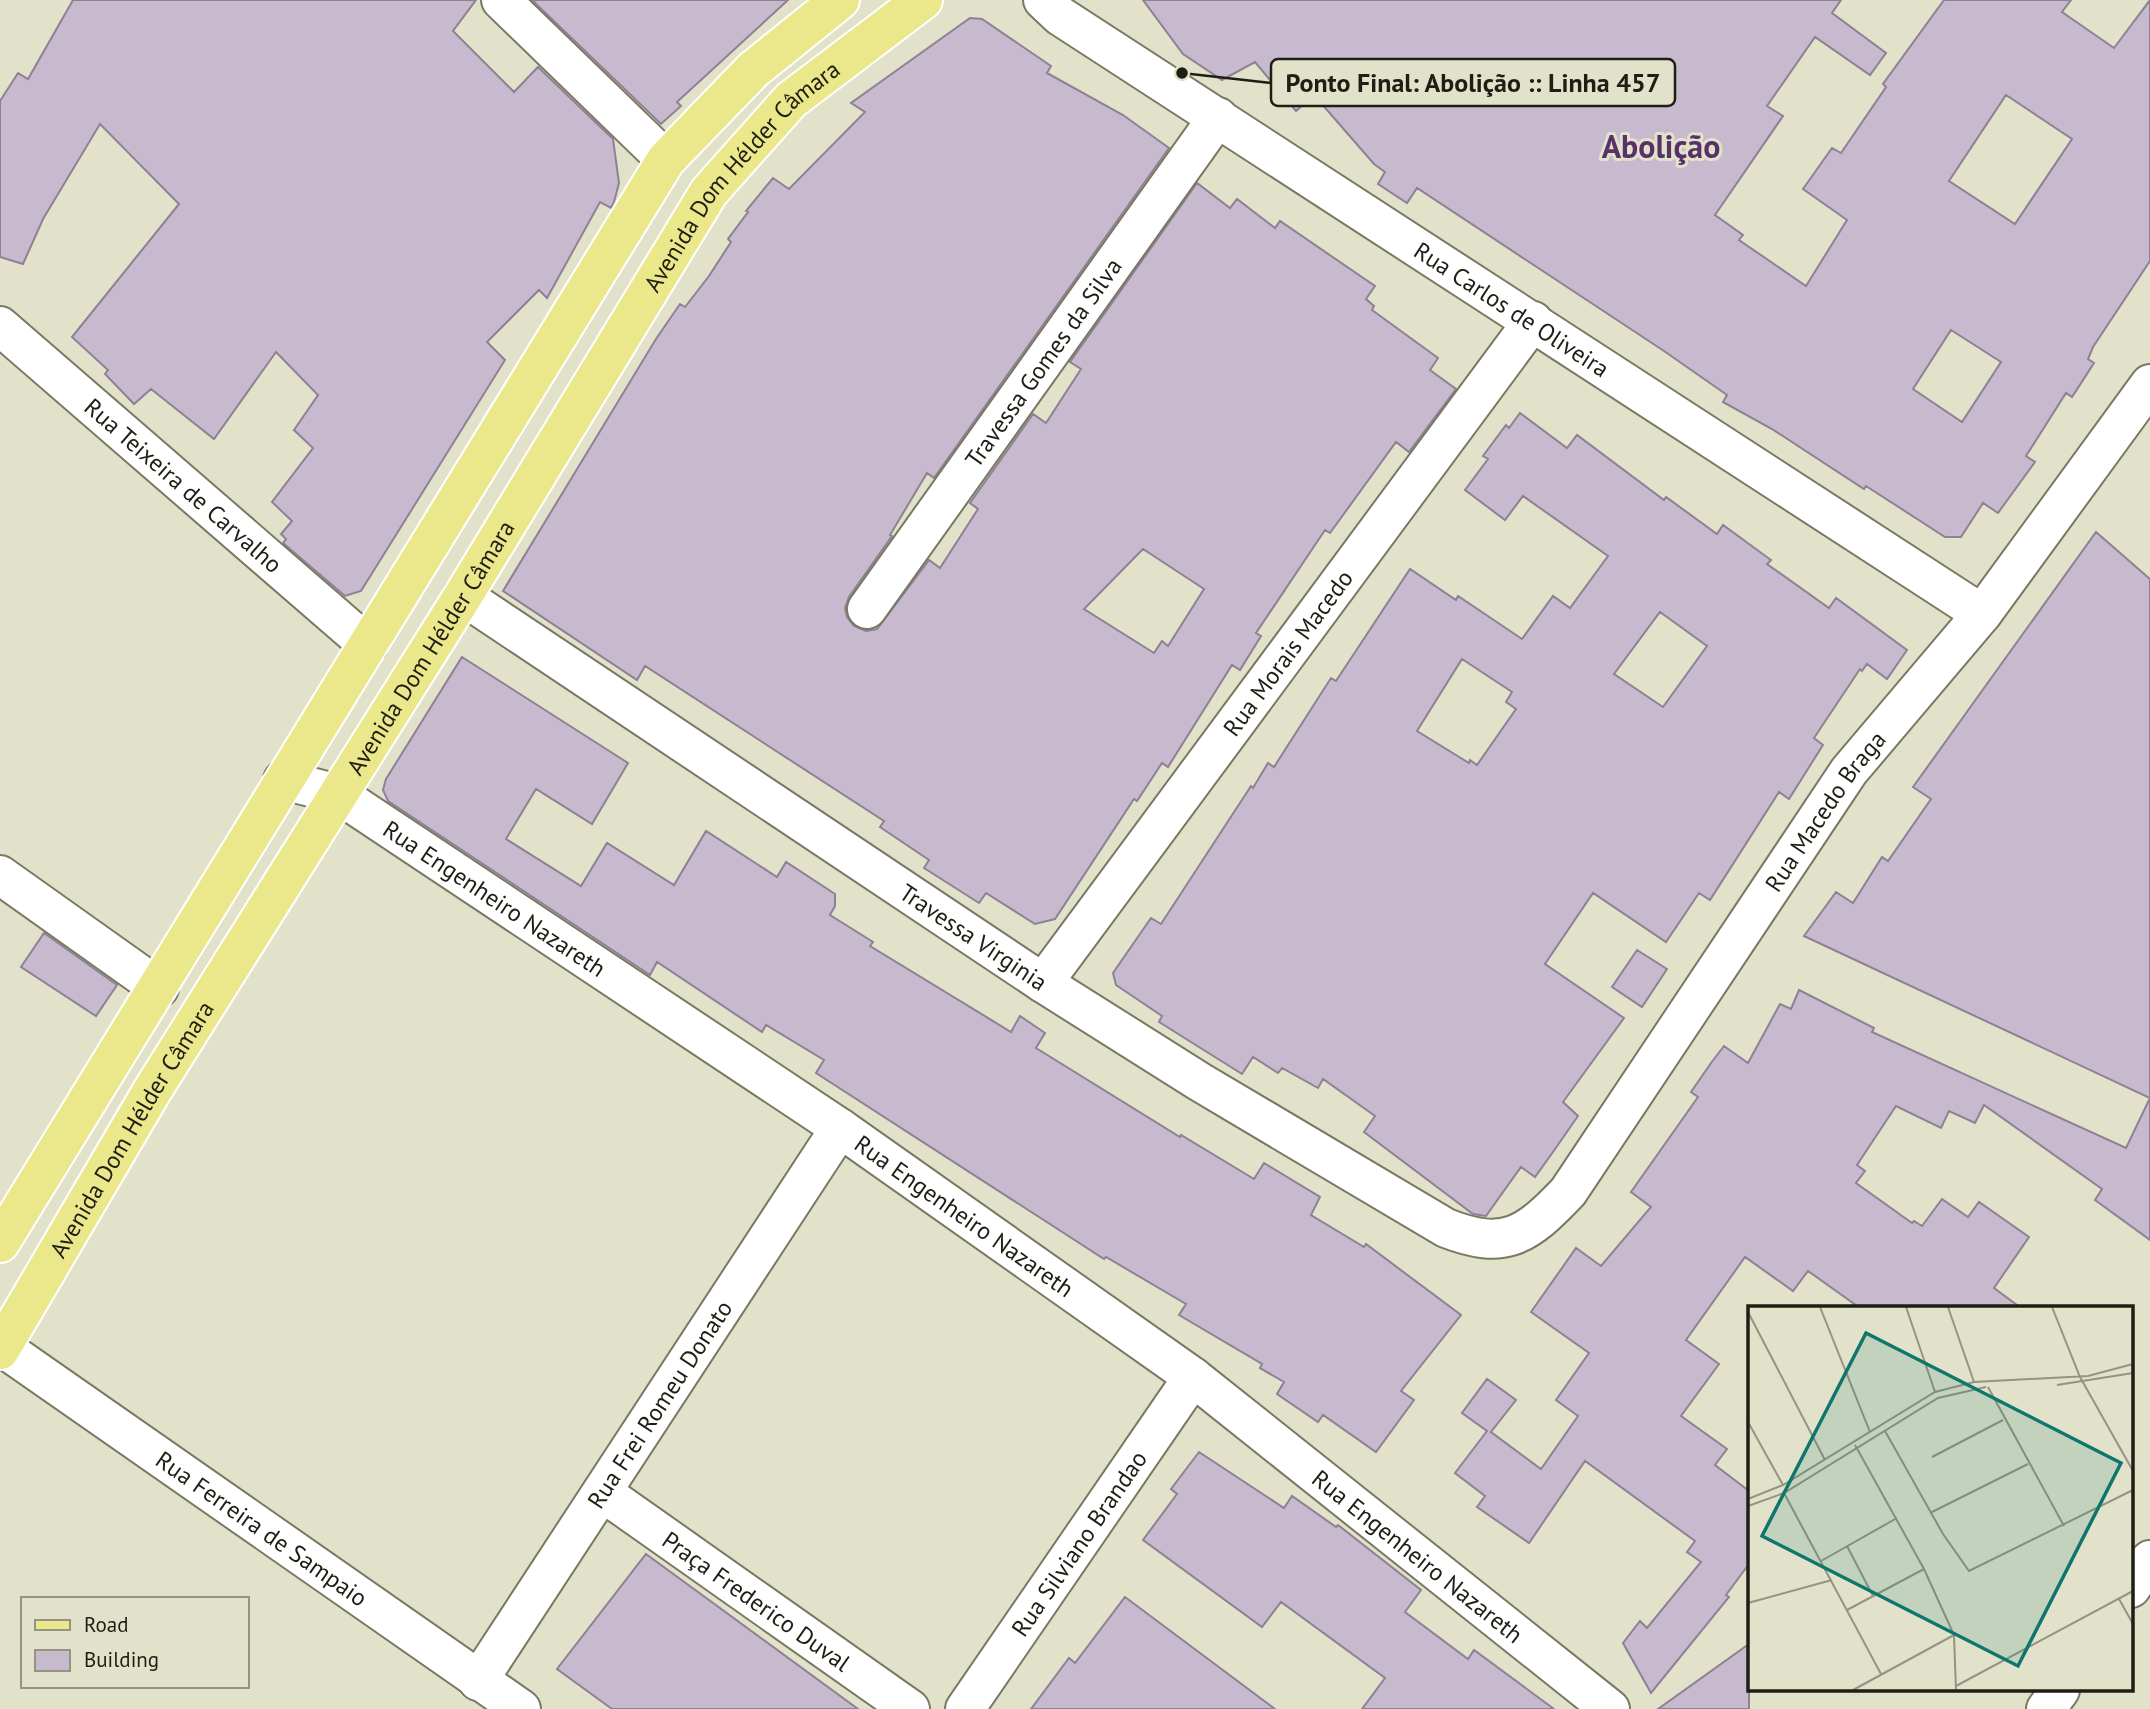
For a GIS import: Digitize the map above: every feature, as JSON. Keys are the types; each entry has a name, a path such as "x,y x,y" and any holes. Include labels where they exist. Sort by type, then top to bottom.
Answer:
{"main road":[{"name":"Avenida Dom Hélder Câmara","path":"0,1243 666,160 753,70 840,0"},
{"name":"Avenida Dom Hélder Câmara","path":"1,1348 152,1091 463,596 709,192 791,100 923,0"}],"street":[{"path":"501,0 666,160"},
{"name":"Rua Carlos de Oliveira","path":"1043,0 1060,16 1982,614"},
{"name":"Travessa Gomes da Silva","path":"867,609 1218,117"},
{"name":"Rua Morais Macedo","path":"1043,983 1533,321"},
{"name":"Rua Teixeira de Carvalho","path":"0,326 369,645"},
{"name":"Rua Macedo Braga","path":"1505,1240 1541,1221 1568,1192 1849,771 1982,614 2150,384"},
{"name":"Travessa Virginia","path":"463,596 1043,983 1200,1082 1446,1228 1475,1239 1505,1240"},
{"name":"Rua Engenheiro Nazareth","path":"283,780 338,794 840,1128 1193,1377 1610,1709"},
{"path":"0,875 159,988"},
{"name":"Rua Frei Romeu Donato","path":"478,1681 840,1128"},
{"name":"Rua Ferreira de Sampaio","path":"1,1348 521,1709"},
{"name":"Rua Silviano Brandao","path":"965,1709 1193,1377"},
{"name":"Praça Frederico Duval","path":"602,1492 910,1709"},
{"path":"2132,1587 2150,1560"},
{"path":"2046,1709 2059,1692"}],"building":[{"path":"73,0 476,0 453,31 514,92 538,67 613,139 619,183 611,208 600,202 547,298 539,290 487,342 505,360 361,591 345,596 283,543 286,539 281,534 292,521 272,502 313,448 294,430 318,395 276,352 214,439 151,389 134,404 105,374 108,370 72,337 179,204 100,124 43,219 23,264 0,257 0,101 18,73 28,79"},
{"path":"532,0 788,0 677,102 681,106 661,124"},
{"path":"1143,0 1841,0 1832,13 1886,53 1870,75 1815,37 1767,106 1783,116 1715,215 1743,235 1739,240 1806,286 1847,220 1803,189 1832,148 1841,153 1886,87 1883,84 1944,0 2071,0 2062,12 2114,48 2150,0 2150,261 2093,347 2088,359 2094,363 2072,397 2066,393 2026,456 2035,462 1998,513 1983,503 1961,537 1945,537 1866,486 1864,489 1772,429 1723,402 1727,395 1417,188 1407,203 1378,184 1385,172 1374,164 1314,95 1296,111 1255,62 1222,80 1183,54","holes":["2006,95 2072,139 2015,224 1949,181","1951,330 2001,362 1962,422 1913,389"]},
{"path":"970,18 982,19 1051,66 1047,73 1123,115 1169,148 934,478 927,473 890,535 892,536 849,597 845,608 847,617 854,626 866,631 877,629 929,560 940,568 978,509 970,503 1033,414 1046,423 1081,369 1070,362 1197,183 1230,208 1237,199 1275,228 1280,221 1375,286 1366,299 1374,306 1372,310 1438,358 1430,370 1456,389 1409,452 1396,442 1330,533 1325,530 1256,633 1261,636 1240,670 1232,665 1168,767 1162,763 1137,801 1134,799 1055,919 1035,924 986,893 979,903 924,868 929,860 880,827 884,821 645,666 637,680 503,591 656,339 680,304 685,307 709,276 731,242 728,239 748,212 746,211 773,178 789,189 865,112 851,103","holes":["1143,549 1204,589 1168,646 1162,641 1154,653 1084,609"]},
{"path":"1520,413 1567,448 1577,435 1664,500 1666,497 1717,534 1723,525 1771,560 1767,564 1829,608 1836,598 1907,650 1887,679 1867,664 1862,671 1860,669 1814,738 1823,745 1789,799 1779,792 1710,900 1699,893 1666,942 1593,893 1545,964 1624,1018 1563,1102 1578,1116 1553,1152 1535,1177 1521,1167 1486,1216 1473,1214 1364,1132 1375,1116 1323,1079 1318,1088 1282,1068 1278,1073 1253,1057 1242,1074 1159,1022 1162,1016 1116,985 1113,973 1151,918 1161,924 1251,786 1253,788 1268,763 1274,767 1331,678 1336,681 1410,569 1456,600 1458,596 1522,639 1553,596 1570,608 1608,556 1523,496 1505,520 1465,490 1488,459 1483,456 1506,425 1509,428","holes":["1660,612 1707,646 1663,707 1614,674","1462,659 1512,692 1506,702 1516,709 1477,765 1470,760 1469,763 1417,731"]},
{"path":"2096,532 2150,579 2150,1098 1804,936 1836,892 1853,903 1882,857 1888,861 1931,799 1913,787"},
{"path":"462,657 628,763 592,824 536,789 506,839 581,886 607,843 674,885 706,831 777,877 786,862 835,894 835,906 830,915 873,942 870,946 1011,1032 1020,1016 1045,1033 1036,1048 1180,1137 1181,1135 1254,1179 1264,1163 1320,1197 1311,1215 1364,1247 1366,1244 1461,1315 1401,1391 1414,1400 1376,1452 1323,1415 1318,1422 1277,1394 1284,1382 1260,1368 1262,1364 1179,1315 1186,1304 1106,1257 1104,1259 816,1073 824,1060 766,1025 762,1032 657,962 650,975 388,801 383,790 386,779"},
{"path":"44,933 117,985 96,1016 21,967"},
{"path":"1637,950 1667,969 1642,1007 1612,987"},
{"path":"1799,990 1874,1028 1872,1032 2126,1148 2150,1098 2150,1240 2095,1200 2102,1189 1984,1105 1975,1123 1949,1111 1941,1128 1896,1106 1857,1165 1865,1171 1856,1183 1912,1223 1914,1221 1922,1226 1942,1199 1968,1217 1979,1202 2029,1237 1994,1288 2018,1306 1857,1306 1808,1271 1793,1291 1745,1257 1686,1340 1719,1364 1681,1416 1727,1449 1715,1465 1748,1490 1748,1565 1726,1595 1729,1597 1651,1693 1623,1643 1640,1621 1647,1628 1701,1562 1687,1552 1695,1541 1585,1461 1529,1543 1477,1507 1485,1496 1455,1473 1487,1431 1462,1413 1487,1379 1516,1400 1491,1432 1541,1469 1578,1416 1556,1400 1589,1353 1531,1312 1576,1248 1601,1266 1651,1207 1631,1192 1698,1097 1691,1092 1724,1046 1748,1063 1780,1004 1791,1009"},
{"path":"1199,1452 1284,1508 1292,1496 1336,1527 1338,1525 1421,1590 1405,1612 1468,1659 1474,1650 1554,1709 1362,1709 1385,1678 1281,1602 1262,1627 1143,1540 1177,1494 1171,1489"},
{"path":"646,1554 858,1709 612,1709 557,1669"},
{"path":"1125,1597 1275,1709 1031,1709 1069,1658 1075,1663"},
{"path":"1748,1645 1749,1709 1658,1709"}],"place":[{"name":"Ponto Final: Abolição :: Linha 457","path":"1182,73"}],"district":[{"name":"Abolição","path":"1661,146"}]}
